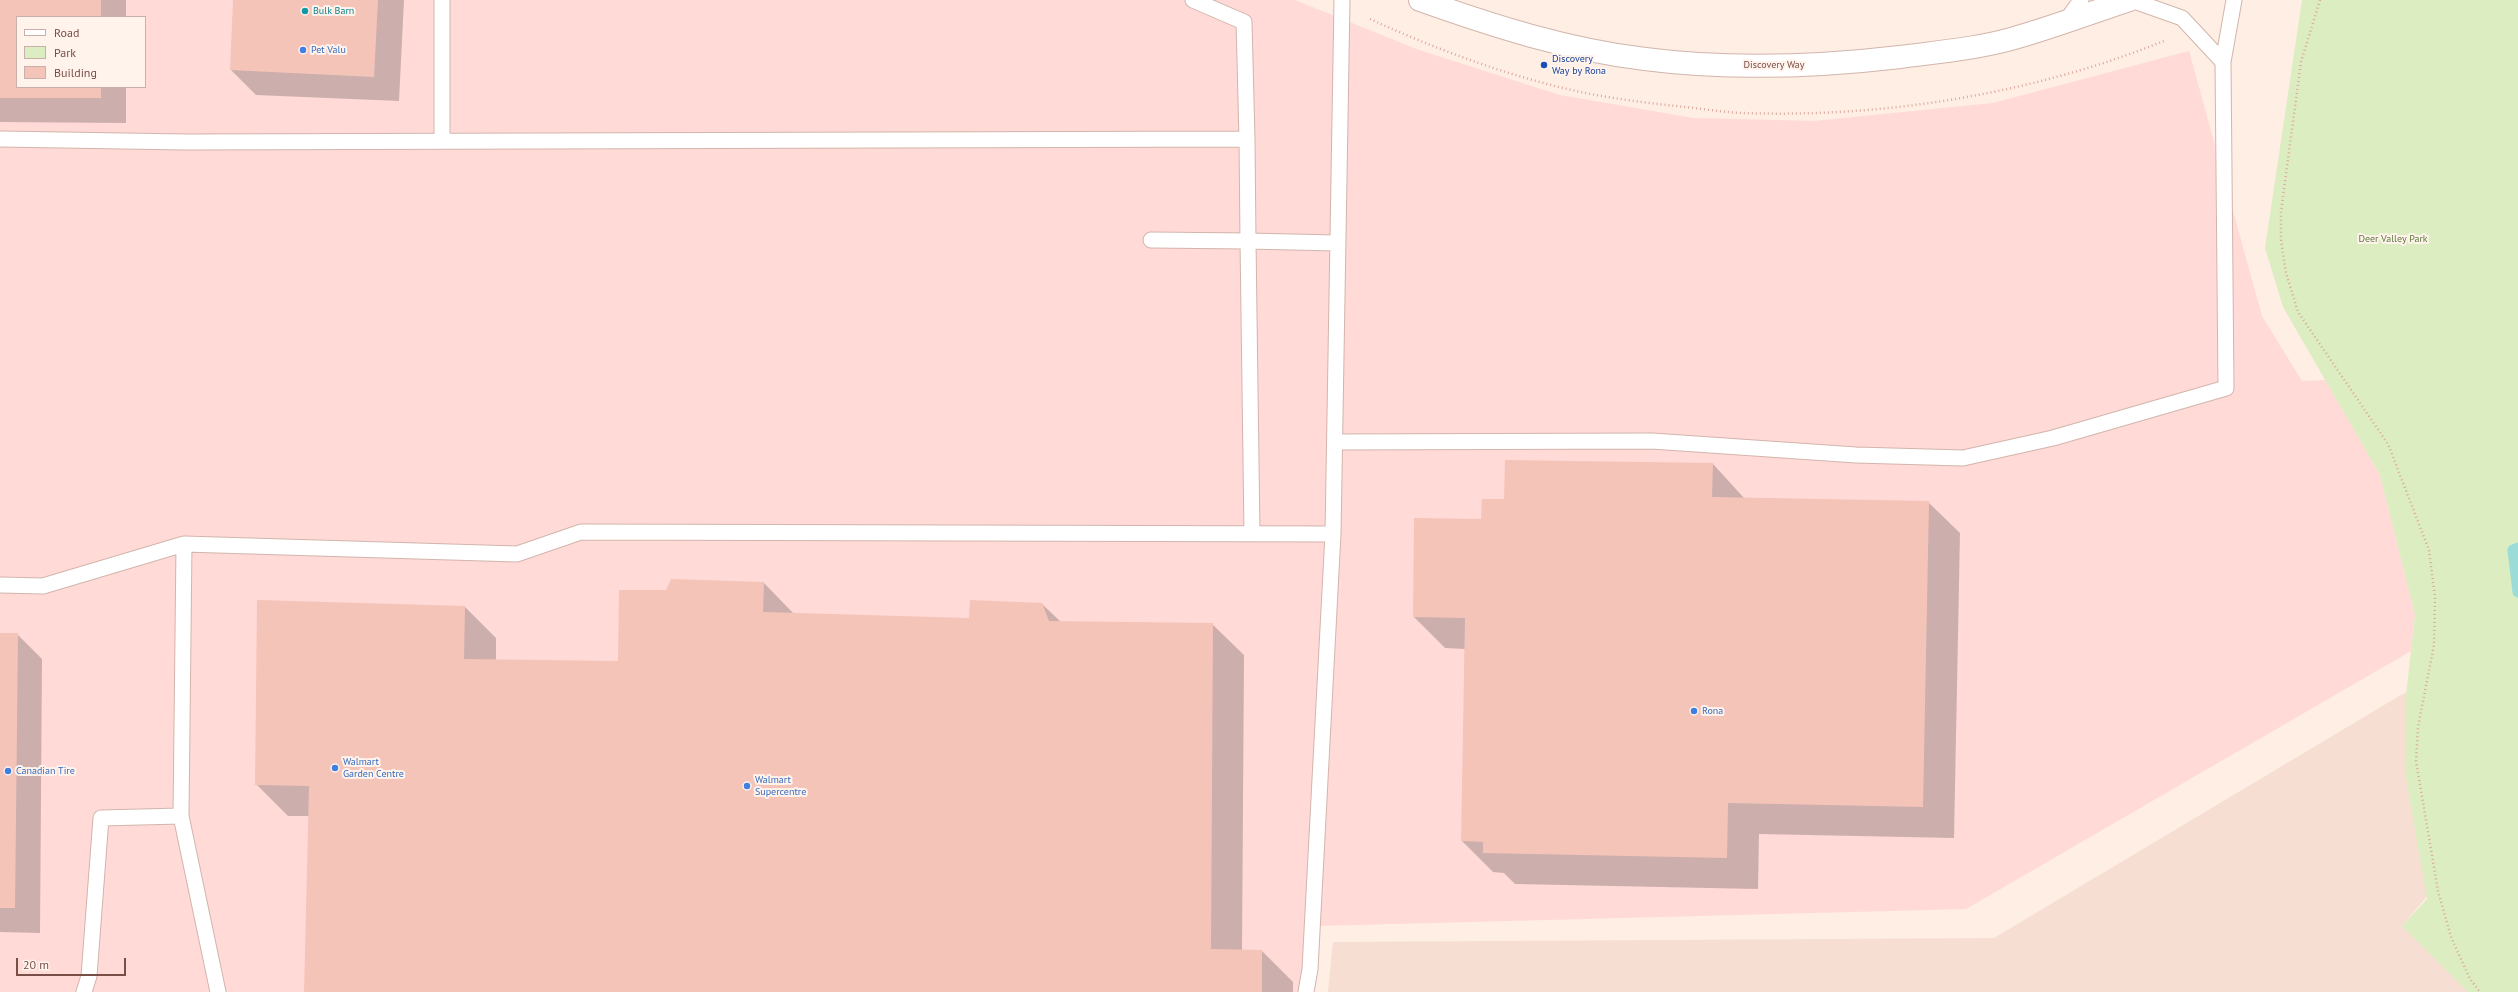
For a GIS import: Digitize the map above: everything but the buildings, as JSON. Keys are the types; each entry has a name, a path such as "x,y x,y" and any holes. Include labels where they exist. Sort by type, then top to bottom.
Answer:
{"street":[{"name":"Discovery Way","path":"1420,0 1527,35 1591,49 1645,59 1764,67 1843,63 1943,52 2010,39 2130,0"}],"lane":[{"path":"442,0 442,141"},
{"path":"1193,0 1244,22 1252,534"},
{"path":"1306,992 1310,969 1334,534 1336,243 1342,0"},
{"path":"2066,21 2081,0"},
{"path":"2130,0 2182,18 2223,62"},
{"path":"1335,442 1652,441 1856,456 1963,458 2053,438 2226,388 2223,62 2234,0"},
{"path":"0,139 186,142 1247,139"},
{"path":"1151,240 1336,243"},
{"path":"0,585 42,586 184,544 517,554 581,532 1334,534"},
{"path":"184,544 181,816 218,992"},
{"path":"84,992 89,976 101,818 181,816"}],"path":[{"path":"2320,0 2301,62 2284,188 2281,240 2286,273 2298,312 2388,444 2429,550 2435,598 2434,645 2418,727 2416,761 2440,899 2451,937 2470,979 2480,992"}],"shaded area":[{"path":"0,0 1295,0 1419,50 1560,95 1693,118 1814,121 1993,103 2189,51 2262,316 2302,381 2326,380 2380,475 2415,615 2411,651 1966,909 1317,926 1311,992 0,992"},
{"path":"2406,692 2406,778 2428,895 2402,926 2468,992 1328,992 1333,942 1994,938"}],"green space":[{"name":"Deer Valley Park","path":"2302,0 2518,0 2518,992 2468,992 2402,926 2427,899 2406,778 2405,705 2415,615 2380,475 2283,307 2265,248"}],"waterway":[{"path":"2518,548 2513,550 2518,592"}],"place":[{"name":"Bulk Barn","path":"305,11"},
{"name":"Pet Valu","path":"303,50"},
{"name":"Discovery Way by Rona","path":"1544,65"},
{"name":"Rona","path":"1694,711"},
{"name":"Walmart Garden Centre","path":"335,768"},
{"name":"Canadian Tire","path":"8,771"},
{"name":"Walmart Supercentre","path":"747,786"}]}
